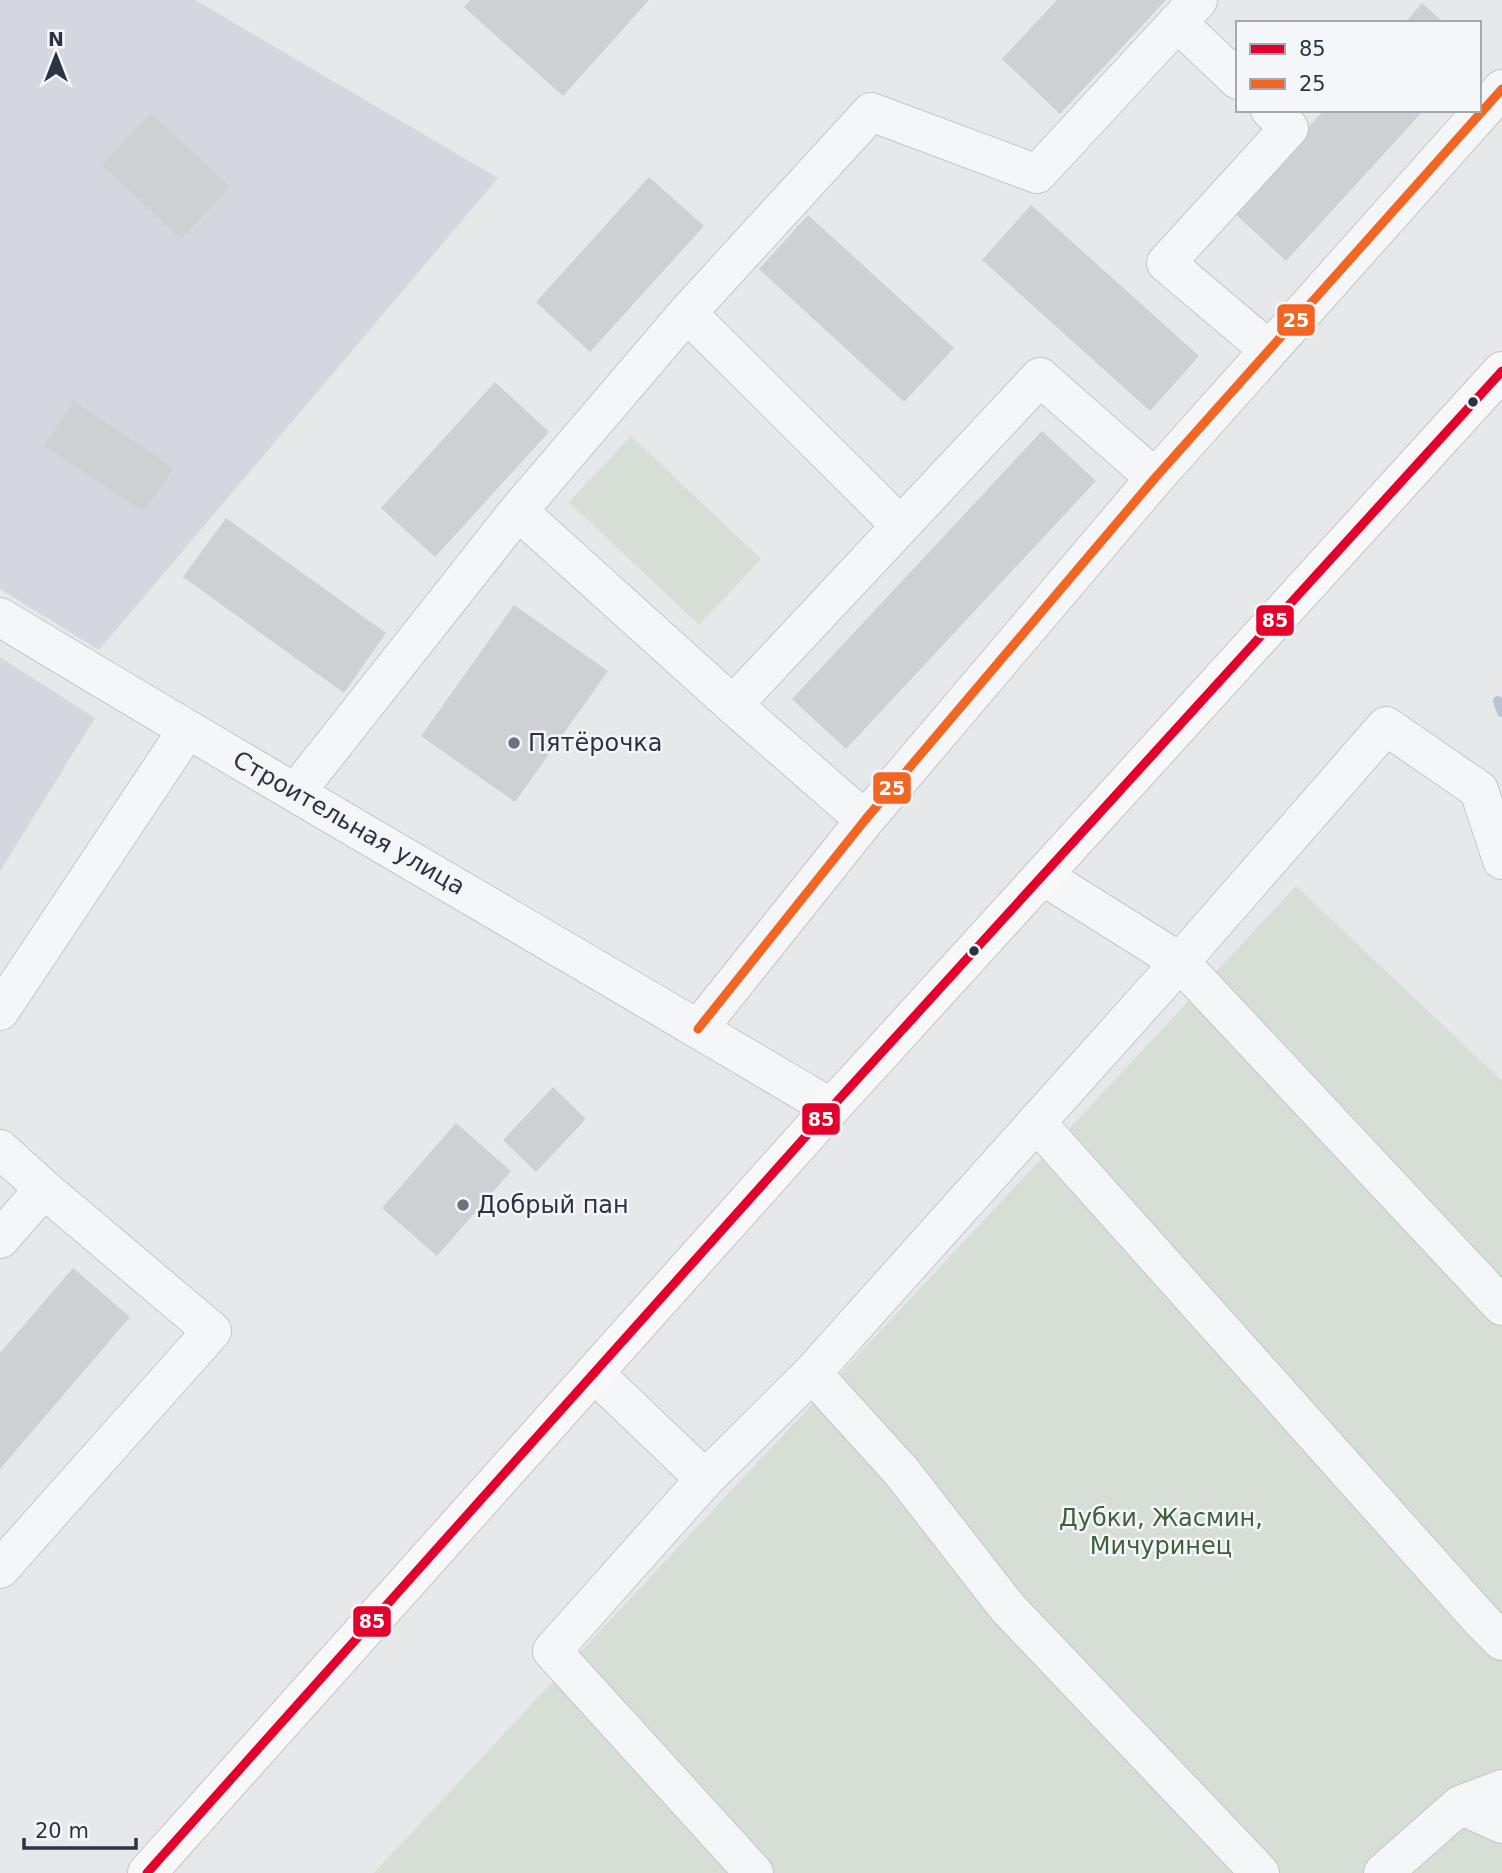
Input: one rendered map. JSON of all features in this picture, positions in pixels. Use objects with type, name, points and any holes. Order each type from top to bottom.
[{"type":"main road","points":[[147,1873],[831,1108],[1502,371]]},
{"type":"street","points":[[296,792],[518,511],[687,313],[871,112],[1037,174],[1187,11],[1236,77]]},
{"type":"street","points":[[698,1029],[865,820],[1155,478],[1502,89]]},
{"type":"street","points":[[1269,350],[1166,263],[1289,128],[1272,112]]},
{"type":"street","points":[[687,313],[900,526]]},
{"type":"street","points":[[733,705],[1040,377],[1155,478]]},
{"type":"street","points":[[518,511],[865,820]]},
{"type":"street","name":"Строительная улица","points":[[0,617],[187,730],[831,1108]]},
{"type":"street","points":[[754,1873],[552,1651],[705,1479],[812,1373],[1180,962],[1386,726],[1479,790],[1502,860]]},
{"type":"street","points":[[0,1012],[187,730]]},
{"type":"street","points":[[1043,876],[1180,962],[1502,1306]]},
{"type":"street","points":[[1036,1122],[1502,1641]]},
{"type":"street","points":[[0,1149],[212,1331],[0,1569]]},
{"type":"street","points":[[0,1239],[44,1189]]},
{"type":"street","points":[[594,1373],[705,1479]]},
{"type":"street","points":[[812,1373],[901,1471],[1007,1607],[1260,1873]]},
{"type":"street","points":[[1382,1873],[1460,1805],[1502,1789]]},
{"type":"street","points":[[1460,1805],[1502,1824]]},
{"type":"shaded area","points":[[0,0],[195,0],[498,178],[99,650],[0,589]]},
{"type":"shaded area","points":[[0,657],[95,718],[0,871]]},
{"type":"green space","points":[[631,436],[761,559],[699,625],[569,502]]},
{"type":"green space","name":"Дубки, Жасмин, Мичуринец","points":[[1296,886],[1502,1081],[1502,1873],[374,1873]]},
{"type":"building","points":[[470,0],[649,0],[563,96],[464,7]]},
{"type":"building","points":[[1057,0],[1166,0],[1060,114],[1002,59]]},
{"type":"building","points":[[1422,3],[1442,21],[1407,21]]},
{"type":"building","points":[[1322,112],[1422,112],[1286,261],[1232,211]]},
{"type":"building","points":[[151,113],[230,187],[181,239],[102,165]]},
{"type":"building","points":[[649,177],[704,226],[590,352],[536,302]]},
{"type":"building","points":[[1031,205],[1199,356],[1150,411],[982,260]]},
{"type":"building","points":[[808,215],[954,348],[904,402],[759,269]]},
{"type":"building","points":[[495,382],[549,432],[435,557],[381,508]]},
{"type":"building","points":[[74,401],[173,468],[143,512],[44,446]]},
{"type":"building","points":[[1042,431],[1096,481],[846,749],[792,699]]},
{"type":"building","points":[[226,518],[386,633],[344,693],[183,577]]},
{"type":"building","points":[[514,605],[608,671],[515,802],[421,736]]},
{"type":"building","points":[[553,1087],[586,1119],[536,1172],[503,1140]]},
{"type":"building","points":[[456,1123],[511,1171],[437,1256],[382,1208]]},
{"type":"building","points":[[73,1268],[130,1317],[0,1469],[0,1353]]},
{"type":"waterway","points":[[1498,701],[1502,712]]},
{"type":"transit line","name":"25","points":[[698,1029],[865,820],[1155,478],[1502,89]]},
{"type":"transit line","name":"85","points":[[147,1873],[831,1108],[1502,371]]},
{"type":"place","name":"Пятёрочка","points":[[514,743]]},
{"type":"place","name":"Добрый пан","points":[[463,1205]]}]
